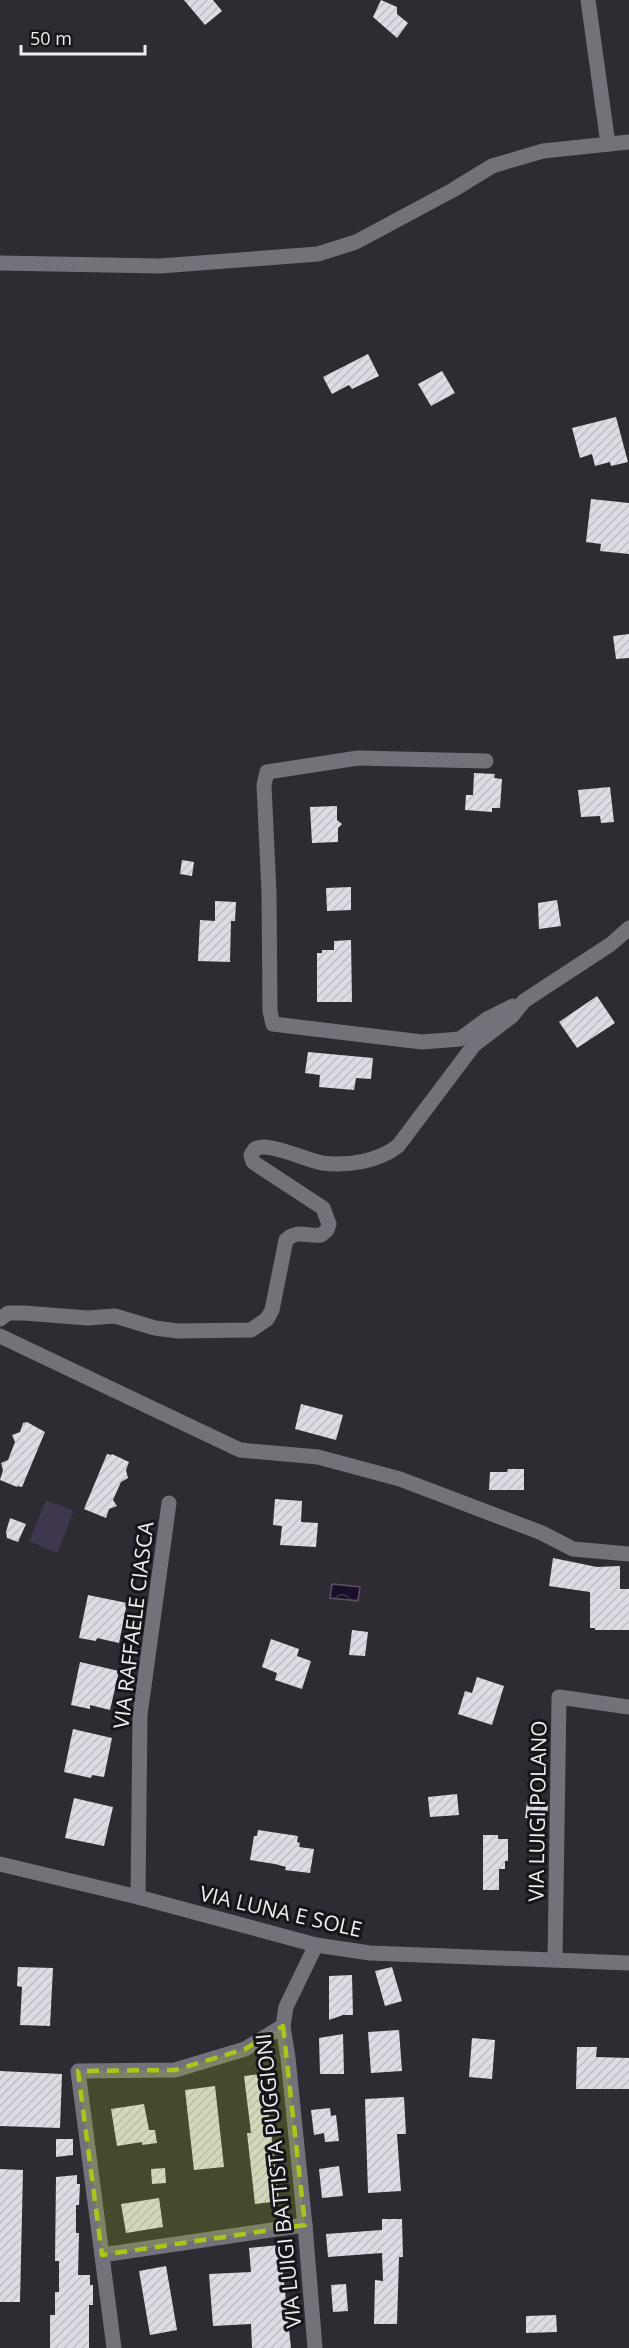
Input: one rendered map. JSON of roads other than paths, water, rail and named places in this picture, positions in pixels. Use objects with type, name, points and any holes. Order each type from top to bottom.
[{"type":"street","points":[[588,0],[609,144]]},
{"type":"street","points":[[0,263],[160,266],[318,254],[356,242],[453,190],[492,166],[543,151],[629,142]]},
{"type":"street","points":[[486,761],[358,758],[267,772],[264,785],[269,893],[270,1011],[273,1024],[422,1042],[460,1038],[487,1019],[524,1000],[611,944],[629,928]]},
{"type":"street","points":[[0,1319],[8,1313],[88,1318],[115,1316],[155,1328],[178,1331],[242,1332],[260,1325],[272,1310],[286,1240],[290,1235],[297,1233],[321,1235],[327,1230],[329,1224],[323,1208],[253,1162],[251,1155],[255,1149],[264,1146],[322,1163],[363,1162],[386,1155],[398,1146],[474,1045],[512,1016],[524,1000]]},
{"type":"street","points":[[0,1336],[240,1450],[318,1457],[400,1479],[542,1533],[573,1550],[629,1554]]},
{"type":"street","name":"VIA RAFFAELE CIASCA","points":[[138,1897],[140,1715],[169,1503]]},
{"type":"street","name":"VIA LUIGI POLANO","points":[[555,1960],[560,1697],[629,1707]]},
{"type":"street","name":"VIA LUNA E SOLE","points":[[0,1864],[138,1897],[316,1945],[370,1953],[629,1963]]},
{"type":"street","name":"VIA LUIGI BATTISTA PUGGIONI","points":[[315,2348],[305,2225],[283,2026],[286,2007],[316,1945]]},
{"type":"street","points":[[114,2348],[78,2071],[175,2070],[245,2049],[283,2026]]},
{"type":"street","points":[[102,2255],[305,2225]]},
{"type":"water","points":[[332,1584],[360,1587],[358,1601],[330,1598]]}]
